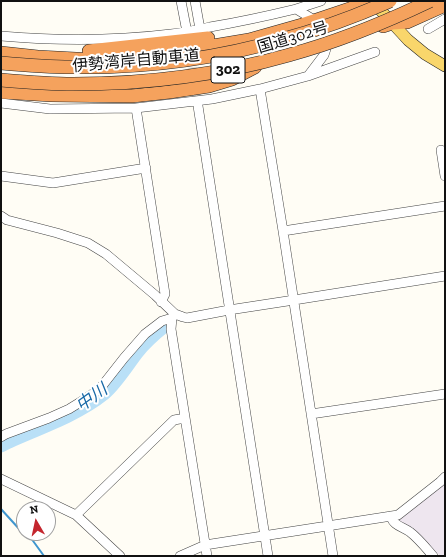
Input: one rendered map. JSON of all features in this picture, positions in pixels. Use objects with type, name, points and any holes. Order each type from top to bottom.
[{"type":"highway","name":"国道302号","points":[[1,53],[38,57],[95,60],[148,56],[249,40],[316,21],[372,1]]},
{"type":"highway","name":"伊勢湾岸自動車道","points":[[1,63],[71,67],[113,66],[199,58],[284,40],[328,26],[390,1]]},
{"type":"highway","name":"伊勢湾岸自動車道","points":[[1,81],[72,84],[115,83],[202,74],[289,56],[334,41],[430,1]]},
{"type":"highway","name":"国道302号","points":[[1,81],[70,86],[110,85],[150,82],[255,67],[327,46],[392,23],[407,22],[445,5]]},
{"type":"highway","points":[[1,46],[59,52],[95,51],[205,38],[249,40]]},
{"type":"highway","points":[[1,92],[51,96],[132,96],[209,86],[232,79],[255,67]]},
{"type":"main road","points":[[372,1],[408,40],[424,54],[445,66]]},
{"type":"street","points":[[181,1],[186,27]]},
{"type":"street","points":[[195,1],[200,29]]},
{"type":"street","points":[[1,36],[30,39],[75,40],[123,39],[173,34],[259,18],[321,1]]},
{"type":"street","points":[[296,9],[316,21]]},
{"type":"street","points":[[428,29],[445,19]]},
{"type":"street","points":[[308,76],[324,55],[327,46]]},
{"type":"street","points":[[1,103],[50,109],[136,108],[212,99],[260,89],[308,76],[375,52]]},
{"type":"street","points":[[260,89],[333,556]]},
{"type":"street","points":[[198,106],[268,556]]},
{"type":"street","points":[[136,108],[165,294],[161,302]]},
{"type":"street","points":[[441,150],[445,176]]},
{"type":"street","points":[[1,176],[53,183],[146,168]]},
{"type":"street","points":[[283,231],[445,206]]},
{"type":"street","points":[[1,216],[8,220],[58,233],[88,243],[106,254],[155,295],[174,316]]},
{"type":"street","points":[[1,437],[49,418],[82,401],[102,386],[145,334],[162,321],[174,316],[187,318],[445,276]]},
{"type":"street","points":[[174,316],[172,329],[207,556]]},
{"type":"street","points":[[311,414],[445,394]]},
{"type":"street","points":[[76,515],[174,420],[185,418]]},
{"type":"street","points":[[180,556],[205,545],[398,515],[445,477]]},
{"type":"street","points":[[1,479],[76,515],[120,556]]},
{"type":"street","points":[[391,516],[394,523],[410,532],[433,556]]},
{"type":"shaded area","points":[[445,482],[445,556],[440,556],[413,529],[400,523],[399,518]]},
{"type":"waterway","name":"中川","points":[[1,446],[71,415],[94,402],[117,380],[140,349],[165,326]]},
{"type":"waterway","points":[[1,509],[16,526]]},
{"type":"waterway","points":[[33,541],[44,556]]},
{"type":"tunnel","points":[[190,54],[198,106]]}]
